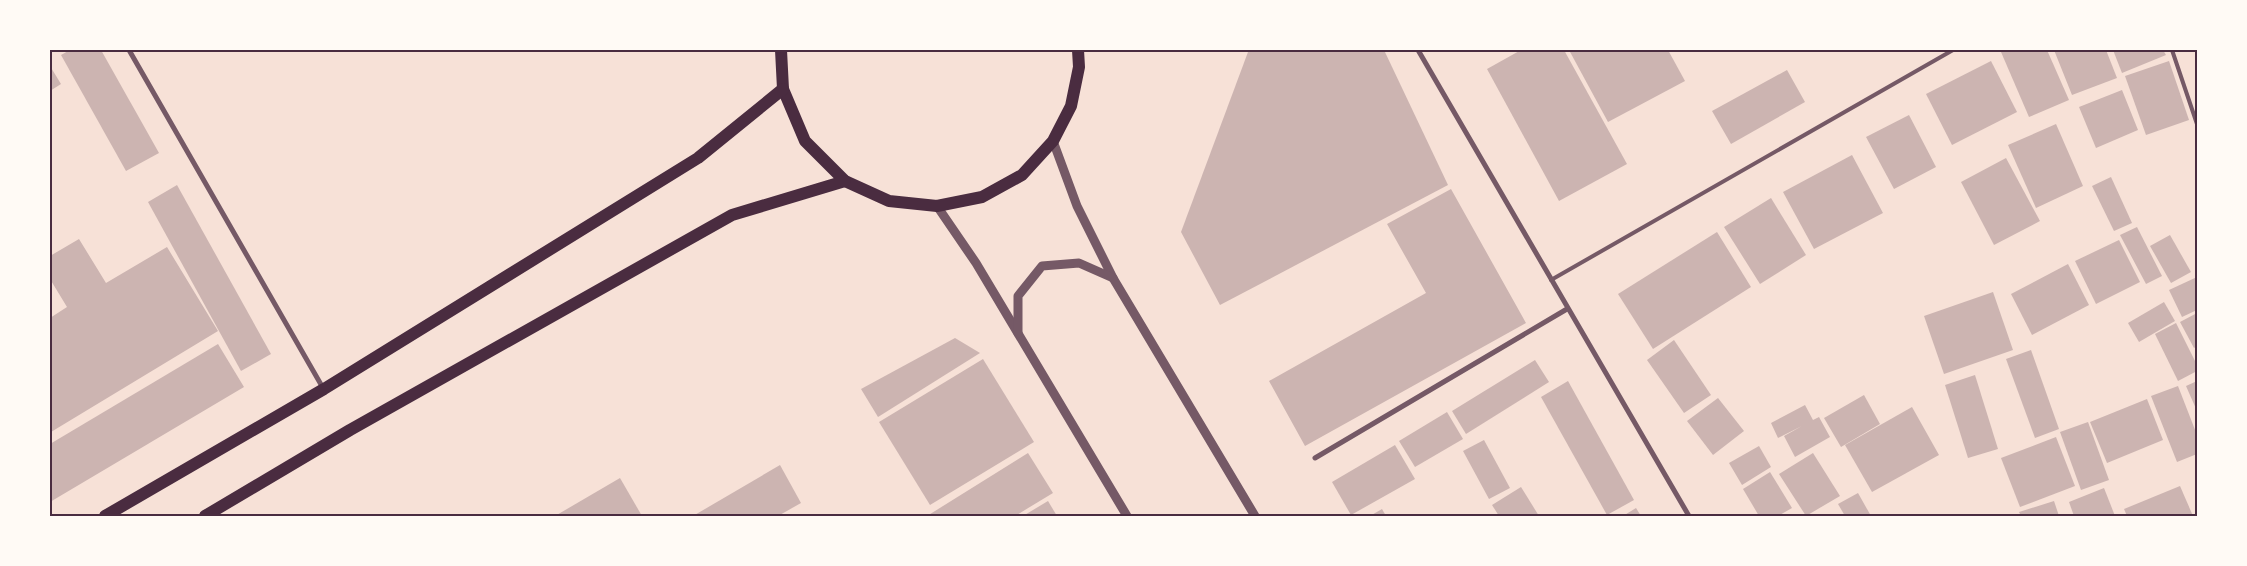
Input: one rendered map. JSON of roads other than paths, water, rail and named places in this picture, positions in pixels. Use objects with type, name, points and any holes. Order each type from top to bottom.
[{"type":"main road","points":[[781,50],[784,89],[806,141],[845,181],[889,201],[937,206],[982,197],[1022,175],[1053,141],[1071,106],[1079,67],[1078,50]]},
{"type":"main road","points":[[105,516],[324,390],[698,158],[784,89]]},
{"type":"main road","points":[[205,516],[350,430],[732,215],[845,181]]},
{"type":"street","points":[[129,50],[324,390]]},
{"type":"street","points":[[1418,50],[1689,516]]},
{"type":"street","points":[[1053,141],[1077,206],[1113,278],[1255,516]]},
{"type":"street","points":[[937,206],[976,263],[1127,516]]},
{"type":"street","points":[[1018,334],[1018,296],[1042,266],[1079,263],[1113,278]]},
{"type":"street","points":[[1314,458],[1568,309]]},
{"type":"lane","points":[[1551,280],[1953,50]]},
{"type":"lane","points":[[2172,50],[2197,124]]}]
